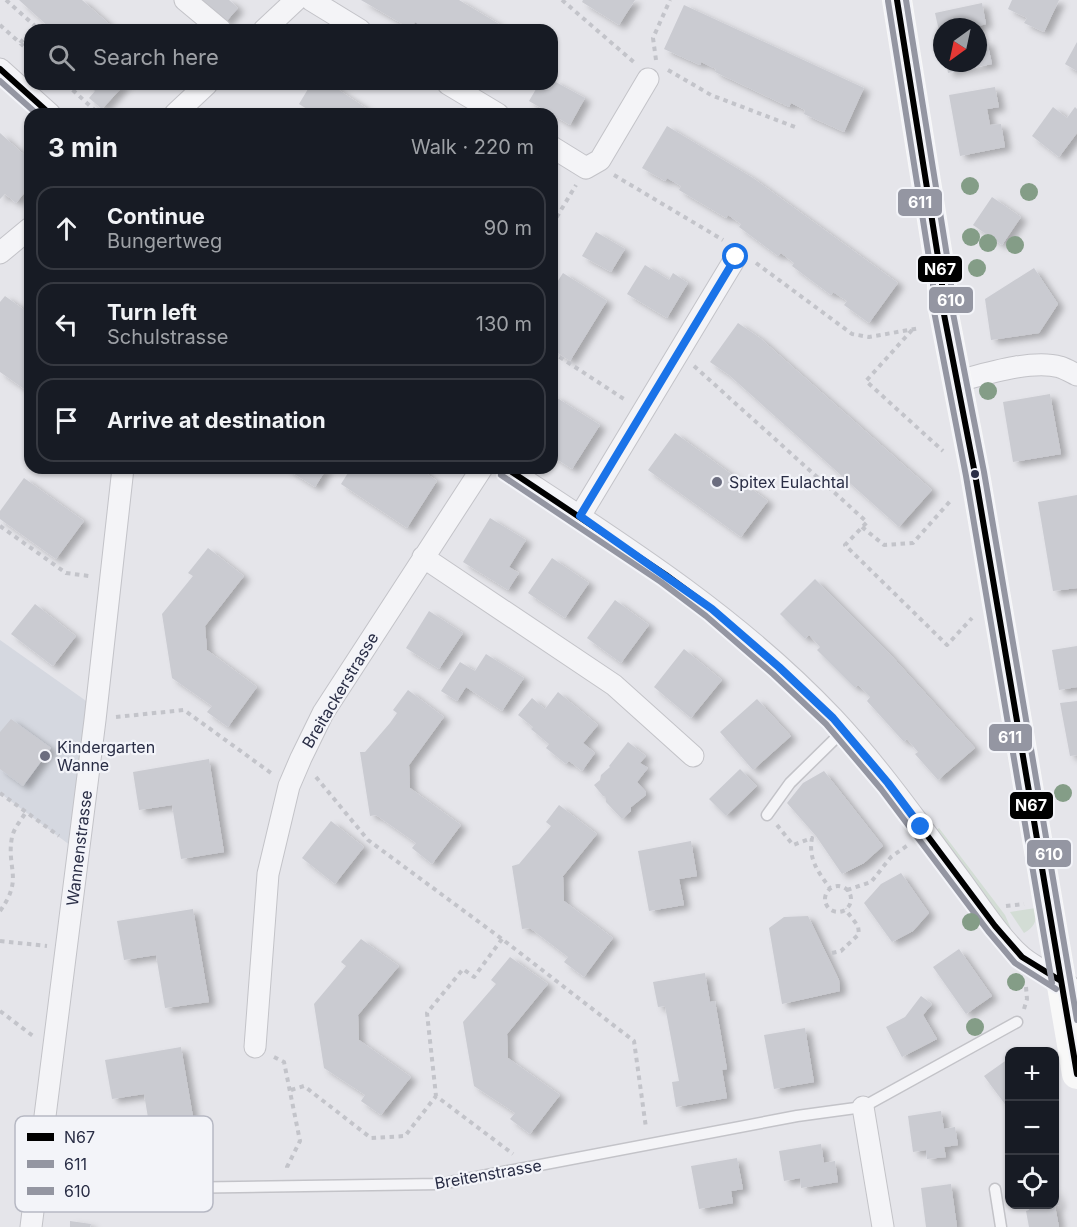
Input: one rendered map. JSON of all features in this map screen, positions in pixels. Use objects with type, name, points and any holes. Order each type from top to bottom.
[{"type":"main road","points":[[897,0],[942,282],[942,304],[1069,985],[1077,1074]]},
{"type":"street","points":[[185,0],[214,24]]},
{"type":"street","points":[[270,24],[296,0]]},
{"type":"street","points":[[311,0],[350,24]]},
{"type":"street","points":[[0,69],[43,108]]},
{"type":"street","points":[[558,149],[593,164],[657,72]]},
{"type":"street","points":[[181,108],[201,90]]},
{"type":"street","points":[[458,90],[488,108]]},
{"type":"street","points":[[0,253],[24,233]]},
{"type":"street","points":[[580,516],[737,252]]},
{"type":"street","points":[[958,381],[1017,367],[1036,365],[1058,367],[1077,375]]},
{"type":"street","name":"Wannenstrasse","points":[[45,1116],[95,720],[122,474]]},
{"type":"street","name":"Breitackerstrasse","points":[[255,1047],[268,874],[289,786],[323,713],[478,474]]},
{"type":"street","points":[[515,474],[580,516],[712,609],[779,667],[844,730],[888,783],[995,926],[1022,957],[1069,985]]},
{"type":"street","points":[[423,557],[614,685],[693,756]]},
{"type":"street","points":[[863,1107],[883,1227]]},
{"type":"street","name":"Wannenstrasse","points":[[31,1227],[33,1212]]},
{"type":"lane","points":[[767,815],[790,783],[844,730]]},
{"type":"lane","points":[[863,1107],[1017,1022]]},
{"type":"lane","name":"Breitenstrasse","points":[[213,1187],[440,1184],[797,1116],[863,1107]]},
{"type":"lane","points":[[995,1189],[1002,1227]]},
{"type":"path","points":[[6,0],[13,2],[33,24]]},
{"type":"path","points":[[562,0],[634,62],[795,127]]},
{"type":"path","points":[[657,72],[653,38],[670,0]]},
{"type":"path","points":[[0,25],[24,47]]},
{"type":"path","points":[[20,43],[24,39]]},
{"type":"path","points":[[73,90],[92,108]]},
{"type":"path","points":[[558,216],[593,164],[737,252],[852,334],[869,337],[922,328],[923,334]]},
{"type":"path","points":[[912,330],[866,381],[944,452]]},
{"type":"path","points":[[679,352],[867,522],[845,545],[947,645],[972,620],[970,609]]},
{"type":"path","points":[[558,356],[643,412]]},
{"type":"path","points":[[950,488],[954,510]]},
{"type":"path","points":[[862,527],[884,545],[913,543],[952,499]]},
{"type":"path","points":[[0,526],[66,573],[110,578]]},
{"type":"path","points":[[95,720],[184,710],[289,786]]},
{"type":"path","points":[[301,758],[368,840],[634,1041],[648,1145]]},
{"type":"path","points":[[0,793],[78,851]]},
{"type":"path","points":[[0,911],[11,896],[14,880],[12,838],[26,812]]},
{"type":"path","points":[[767,815],[793,845],[812,838],[810,849],[814,867],[830,888]]},
{"type":"path","points":[[847,890],[871,882],[891,857],[925,832]]},
{"type":"path","points":[[841,886],[850,894],[850,902],[845,909],[837,912],[828,908],[825,900],[830,888],[841,886]]},
{"type":"path","points":[[1010,914],[1005,905],[1026,904]]},
{"type":"path","points":[[832,953],[841,951],[859,934],[858,926],[845,909]]},
{"type":"path","points":[[291,1090],[303,1086],[371,1138],[405,1136],[436,1096],[427,1013],[463,969],[474,977],[502,939]]},
{"type":"path","points":[[0,941],[66,949]]},
{"type":"path","points":[[1017,1022],[1027,999],[1025,977]]},
{"type":"path","points":[[0,1011],[53,1051]]},
{"type":"path","points":[[255,1047],[284,1062],[291,1090],[300,1141],[287,1167],[288,1186]]},
{"type":"path","points":[[436,1096],[531,1167]]},
{"type":"shaded area","name":"Kindergarten Wanne","points":[[0,640],[96,708],[78,851],[0,793]]},
{"type":"shaded area","points":[[939,828],[1005,915],[1012,931],[1008,929],[936,830]]},
{"type":"shaded area","points":[[1036,908],[1034,923],[1024,933],[1010,912]]},
{"type":"building","points":[[19,0],[82,0],[109,24],[46,24]]},
{"type":"building","points":[[198,0],[229,0],[238,8],[225,23]]},
{"type":"building","points":[[361,0],[459,0],[499,24],[418,24],[415,22],[402,24]]},
{"type":"building","points":[[583,0],[635,0],[619,25],[582,2]]},
{"type":"building","points":[[1012,0],[1059,0],[1044,32],[1024,23],[1027,18],[1008,9]]},
{"type":"building","points":[[982,3],[985,18],[936,18],[935,13]]},
{"type":"building","points":[[684,5],[864,88],[844,132],[804,114],[805,110],[791,103],[789,107],[715,72],[716,69],[701,62],[700,65],[664,49]]},
{"type":"building","points":[[987,41],[992,64],[987,65]]},
{"type":"building","points":[[1077,42],[1077,71],[1065,64]]},
{"type":"building","points":[[558,83],[585,98],[570,125],[558,118],[558,108],[541,108],[529,101],[535,90],[558,90]]},
{"type":"building","points":[[995,87],[999,107],[987,109],[990,125],[1001,124],[1005,147],[960,156],[949,95]]},
{"type":"building","points":[[119,90],[103,108],[89,98],[95,91]]},
{"type":"building","points":[[307,90],[339,90],[366,108],[305,108],[299,104]]},
{"type":"building","points":[[1053,107],[1067,118],[1075,107],[1077,109],[1077,133],[1059,157],[1032,136]]},
{"type":"building","points":[[667,126],[753,178],[898,283],[869,323],[844,305],[847,301],[833,292],[831,295],[792,266],[794,263],[781,253],[778,256],[739,227],[741,224],[728,215],[726,218],[679,190],[681,186],[667,178],[665,181],[642,168]]},
{"type":"building","points":[[0,133],[24,155],[24,193],[16,203],[5,194],[0,199]]},
{"type":"building","points":[[992,197],[1021,217],[1002,245],[973,225]]},
{"type":"building","points":[[596,232],[625,249],[611,272],[582,256]]},
{"type":"building","points":[[645,265],[669,280],[673,273],[688,283],[667,318],[627,294]]},
{"type":"building","points":[[1034,268],[1058,304],[1039,333],[991,340],[985,299]]},
{"type":"building","points":[[563,273],[607,301],[570,361],[558,353],[558,281]]},
{"type":"building","points":[[5,296],[24,310],[24,389],[0,372],[0,302]]},
{"type":"building","points":[[738,323],[760,338],[932,490],[899,527],[729,375],[710,362]]},
{"type":"building","points":[[1050,394],[1061,454],[1013,462],[1003,402]]},
{"type":"building","points":[[558,399],[600,425],[572,469],[558,460]]},
{"type":"building","points":[[675,433],[768,501],[741,537],[648,470]]},
{"type":"building","points":[[294,474],[323,474],[315,487]]},
{"type":"building","points":[[347,474],[427,474],[437,481],[407,528],[341,484]]},
{"type":"building","points":[[24,478],[84,521],[56,559],[0,519],[0,511]]},
{"type":"building","points":[[1077,495],[1077,588],[1053,591],[1038,502]]},
{"type":"building","points":[[490,518],[526,540],[509,567],[519,573],[508,590],[463,562]]},
{"type":"building","points":[[208,548],[244,576],[205,626],[207,650],[257,687],[228,727],[207,712],[212,706],[172,678],[162,614],[193,576],[188,573]]},
{"type":"building","points":[[552,558],[589,583],[565,618],[528,593]]},
{"type":"building","points":[[815,579],[888,652],[975,748],[938,780],[915,754],[918,752],[907,739],[904,742],[867,701],[870,697],[858,685],[855,688],[817,650],[820,647],[809,635],[805,639],[780,614]]},
{"type":"building","points":[[615,600],[649,625],[621,663],[587,638]]},
{"type":"building","points":[[35,604],[76,636],[53,666],[11,634]]},
{"type":"building","points":[[429,611],[463,633],[439,669],[406,648]]},
{"type":"building","points":[[1077,646],[1077,687],[1059,690],[1052,650]]},
{"type":"building","points":[[684,649],[722,680],[691,718],[654,687]]},
{"type":"building","points":[[486,654],[524,678],[502,711],[466,687],[457,701],[441,691],[460,662],[475,671]]},
{"type":"building","points":[[408,690],[444,717],[409,765],[410,788],[461,825],[432,864],[412,848],[416,843],[376,815],[370,816],[360,752],[365,752],[390,723],[397,713],[393,710]]},
{"type":"building","points":[[558,692],[598,725],[583,743],[595,753],[582,771],[569,761],[566,764],[546,748],[549,744],[518,715],[532,698],[545,709]]},
{"type":"building","points":[[757,699],[791,736],[753,770],[720,732]]},
{"type":"building","points":[[1077,701],[1077,755],[1070,756],[1060,703]]},
{"type":"building","points":[[11,719],[51,748],[23,786],[0,769],[0,732]]},
{"type":"building","points":[[628,742],[646,756],[640,763],[648,768],[637,782],[646,795],[631,807],[631,811],[622,819],[594,785]]},
{"type":"building","points":[[209,759],[224,852],[181,859],[172,805],[139,810],[133,772]]},
{"type":"building","points":[[740,769],[757,786],[726,816],[709,799]]},
{"type":"building","points":[[824,771],[883,846],[864,863],[842,874],[816,836],[787,803],[803,783]]},
{"type":"building","points":[[559,805],[597,834],[563,876],[564,901],[613,938],[584,977],[564,962],[568,957],[530,928],[522,929],[512,866],[519,864],[551,826],[546,822]]},
{"type":"building","points":[[331,821],[364,847],[335,884],[302,858]]},
{"type":"building","points":[[691,841],[697,876],[679,879],[684,905],[649,911],[638,851]]},
{"type":"building","points":[[901,873],[929,913],[913,931],[892,942],[864,903],[881,884]]},
{"type":"building","points":[[193,909],[209,1002],[165,1008],[156,955],[124,960],[117,921]]},
{"type":"building","points":[[808,916],[839,980],[840,991],[782,1004],[769,928],[784,917]]},
{"type":"building","points":[[361,939],[399,966],[358,1015],[359,1040],[411,1077],[381,1115],[361,1101],[365,1095],[324,1068],[314,1004],[346,966],[341,962]]},
{"type":"building","points":[[959,949],[992,996],[966,1014],[933,967]]},
{"type":"building","points":[[510,957],[548,984],[507,1034],[508,1058],[560,1095],[530,1134],[510,1119],[515,1113],[474,1086],[463,1022],[496,984],[491,980]]},
{"type":"building","points":[[705,973],[710,1002],[715,1001],[727,1069],[722,1070],[727,1098],[676,1107],[672,1082],[679,1081],[665,1006],[658,1007],[653,982]]},
{"type":"building","points":[[921,996],[932,1004],[923,1015],[937,1039],[902,1057],[886,1027],[905,1017]]},
{"type":"building","points":[[805,1028],[814,1082],[774,1089],[764,1035]]},
{"type":"building","points":[[181,1047],[193,1116],[148,1116],[144,1094],[112,1099],[105,1060]]},
{"type":"building","points":[[1005,1061],[1005,1104],[984,1076]]},
{"type":"building","points":[[941,1111],[944,1129],[955,1127],[958,1145],[944,1147],[946,1157],[927,1159],[926,1150],[913,1152],[908,1116]]},
{"type":"building","points":[[821,1144],[824,1163],[835,1161],[838,1182],[801,1188],[800,1178],[784,1181],[779,1151]]},
{"type":"building","points":[[737,1158],[743,1189],[731,1191],[733,1203],[699,1209],[691,1166]]},
{"type":"building","points":[[951,1184],[957,1227],[926,1227],[921,1188]]},
{"type":"building","points":[[1056,1209],[1059,1227],[1029,1227],[1026,1211]]},
{"type":"building","points":[[70,1221],[91,1224],[90,1227],[70,1227]]},
{"type":"transit line","name":"N67","points":[[897,0],[942,282],[942,304],[975,474],[1077,1074]]},
{"type":"transit line","name":"610","points":[[906,0],[951,281],[951,303],[984,472],[1077,1020]]},
{"type":"transit line","name":"611","points":[[888,1],[933,283],[933,306],[966,476],[1052,983]]},
{"type":"transit line","name":"N67","points":[[0,69],[43,108]]},
{"type":"transit line","name":"611","points":[[0,81],[30,108]]},
{"type":"transit line","name":"N67","points":[[515,474],[666,575],[712,609],[779,667],[833,718],[888,783],[995,926],[1022,957],[1061,981]]},
{"type":"transit line","name":"611","points":[[501,475],[661,582],[706,616],[773,674],[826,724],[881,789],[988,931],[1015,963],[1056,989]]},
{"type":"place","name":"Spitex Eulachtal","points":[[717,482]]},
{"type":"place","name":"Kindergarten Wanne","points":[[45,756]]},
{"type":"route","points":[[736,257],[580,516],[712,609],[779,667],[833,718],[888,783],[921,827]]}]
